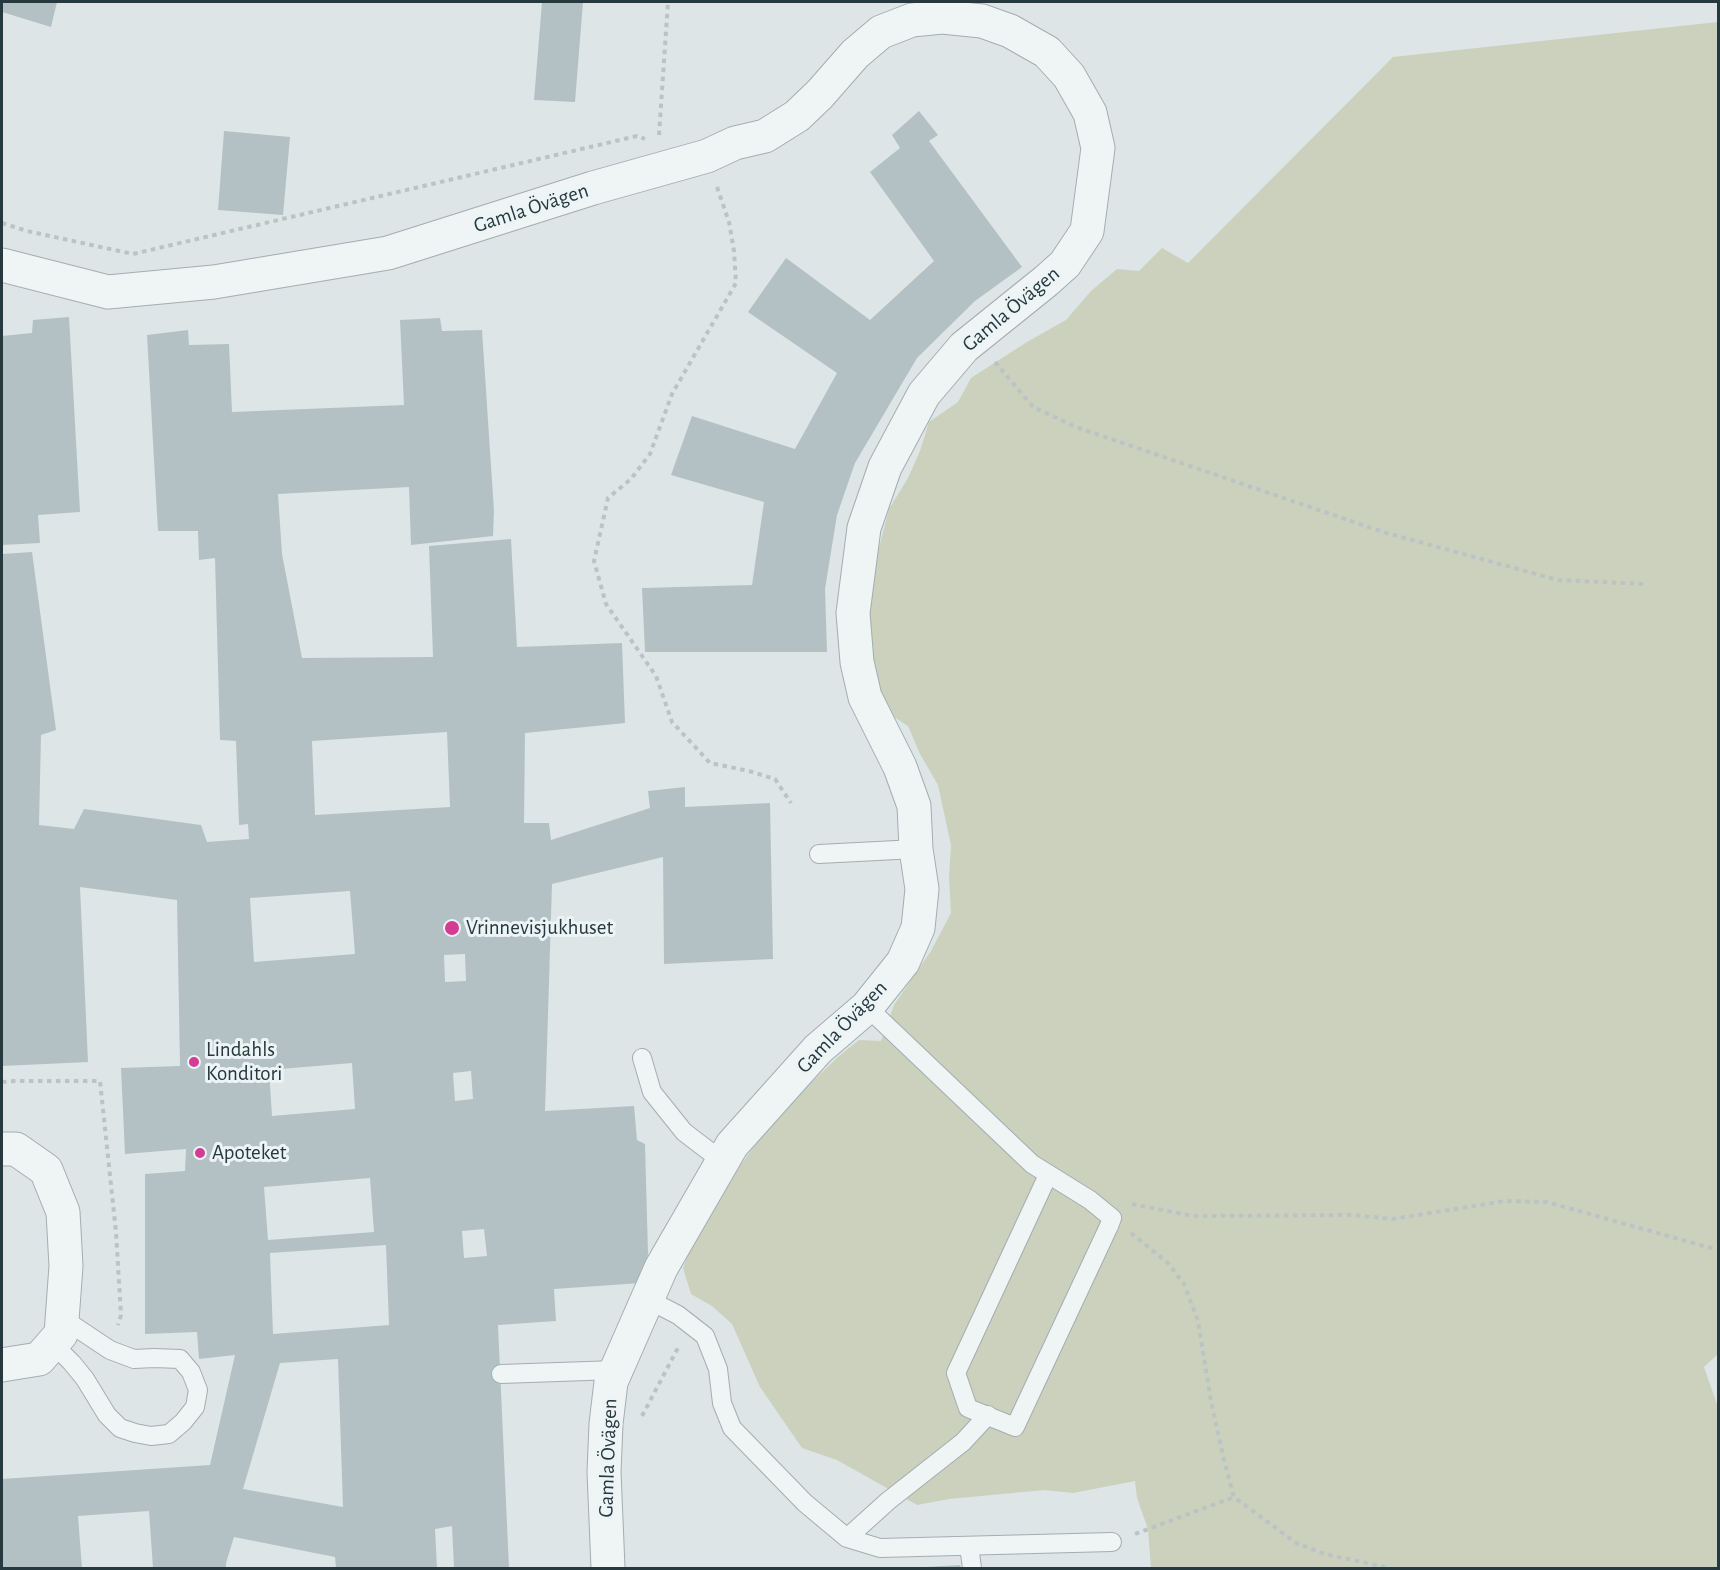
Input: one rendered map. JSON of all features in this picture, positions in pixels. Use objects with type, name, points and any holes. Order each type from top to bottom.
[{"type":"street","name":"Gamla Övägen","points":[[2,265],[108,292],[214,282],[388,253],[593,188],[707,156],[735,143],[765,136],[796,116],[820,94],[855,54],[881,33],[912,20],[942,17],[982,21],[1010,31],[1047,52],[1069,76],[1090,113],[1098,148],[1087,231],[1065,264],[1047,281],[963,347],[924,394],[885,467],[864,528],[853,613],[857,662],[865,697],[900,767],[914,806],[916,849],[922,890],[918,928],[903,962],[867,1007],[818,1049],[732,1145],[671,1250],[647,1299],[611,1382],[604,1472],[608,1569]]},
{"type":"street","points":[[2,1149],[16,1149],[46,1170],[63,1212],[66,1266],[57,1330],[39,1359],[2,1365]]},
{"type":"lane","points":[[819,854],[916,849]]},
{"type":"lane","points":[[867,1007],[1024,1157],[1048,1175],[1090,1200],[1112,1218],[1015,1427],[969,1408],[956,1373],[1048,1175]]},
{"type":"lane","points":[[642,1058],[652,1092],[684,1132],[722,1161]]},
{"type":"lane","points":[[647,1299],[678,1315],[705,1336],[718,1369],[722,1403],[732,1428],[805,1503],[847,1538],[880,1548],[1112,1542]]},
{"type":"lane","points":[[57,1330],[134,1359],[180,1359],[191,1372],[198,1390],[195,1407],[169,1434],[151,1436],[135,1434],[120,1428],[107,1415],[85,1379],[72,1363],[57,1330]]},
{"type":"lane","points":[[501,1374],[616,1370]]},
{"type":"lane","points":[[847,1538],[888,1501],[963,1442],[988,1415]]},
{"type":"lane","points":[[969,1546],[972,1569]]},
{"type":"path","points":[[658,170],[668,2]]},
{"type":"path","points":[[2,223],[27,231],[133,254],[596,146]]},
{"type":"path","points":[[707,156],[729,222],[736,283],[672,394],[650,454],[631,479],[608,498],[594,561],[606,604],[656,676],[672,722],[710,763],[775,779],[791,803]]},
{"type":"path","points":[[975,338],[1033,407],[1076,427],[1383,532],[1558,580],[1645,584]]},
{"type":"path","points":[[2,1082],[100,1081]]},
{"type":"path","points":[[1090,1200],[1102,1198],[1193,1216],[1353,1215],[1393,1219],[1506,1201],[1547,1202],[1719,1249]]},
{"type":"path","points":[[1112,1218],[1168,1263],[1185,1284],[1198,1321],[1211,1401],[1234,1497],[1296,1543],[1325,1554],[1389,1569]]},
{"type":"path","points":[[642,1416],[690,1324]]},
{"type":"path","points":[[1112,1542],[1234,1497]]},
{"type":"green space","points":[[1718,22],[1718,1354],[1704,1367],[1718,1407],[1718,1568],[1151,1568],[1148,1529],[1137,1498],[1135,1481],[1073,1493],[1044,1490],[949,1499],[917,1505],[837,1460],[802,1448],[760,1387],[732,1324],[712,1306],[691,1294],[683,1268],[692,1244],[714,1202],[763,1134],[790,1103],[859,1040],[881,1041],[894,1005],[931,951],[951,913],[949,878],[951,845],[938,785],[920,754],[908,726],[891,715],[876,680],[865,644],[874,567],[889,509],[908,478],[929,422],[958,402],[971,378],[1066,320],[1091,291],[1117,269],[1139,271],[1162,248],[1188,263],[1393,57]]},
{"type":"building","points":[[2,2],[57,2],[51,27],[2,12]]},
{"type":"building","points":[[542,2],[583,2],[575,102],[534,100]]},
{"type":"building","points":[[919,111],[938,135],[929,141],[1022,267],[975,301],[917,358],[855,463],[837,515],[825,589],[827,652],[645,652],[642,588],[752,585],[764,502],[671,475],[692,416],[795,449],[837,373],[748,312],[786,258],[870,320],[934,261],[870,172],[900,148],[892,135]]},
{"type":"building","points":[[224,131],[290,137],[283,215],[218,210]]},
{"type":"building","points":[[69,317],[80,512],[38,515],[40,543],[2,545],[2,336],[32,333],[33,320]]},
{"type":"building","name":"Vrinnevisjukhuset","points":[[440,318],[442,331],[482,330],[494,511],[493,536],[411,545],[409,487],[278,494],[282,554],[302,658],[433,657],[429,546],[511,539],[517,647],[622,643],[625,723],[525,733],[524,823],[549,823],[551,840],[650,808],[648,791],[685,787],[685,807],[770,803],[773,959],[664,964],[663,857],[552,884],[545,1111],[634,1106],[637,1140],[645,1144],[648,1254],[641,1283],[554,1289],[556,1321],[498,1325],[509,1568],[454,1568],[452,1526],[435,1529],[437,1568],[336,1568],[335,1557],[234,1537],[226,1568],[153,1568],[149,1511],[78,1516],[82,1568],[2,1568],[2,1479],[210,1465],[235,1355],[199,1359],[197,1332],[145,1334],[145,1174],[185,1171],[186,1149],[125,1154],[121,1068],[180,1066],[177,900],[80,887],[88,1062],[2,1066],[2,554],[32,552],[56,730],[41,735],[39,825],[74,829],[84,809],[201,825],[207,842],[249,839],[248,824],[239,825],[236,741],[220,740],[215,558],[199,560],[198,531],[158,531],[147,335],[188,330],[189,345],[229,344],[232,412],[404,405],[400,320]],"holes":[[[447,732],[450,807],[315,815],[312,741]],[[350,891],[355,954],[254,962],[250,898]],[[465,954],[466,981],[445,982],[444,955]],[[352,1063],[355,1109],[272,1116],[269,1070]],[[471,1071],[473,1099],[455,1101],[453,1073]],[[370,1178],[374,1232],[268,1240],[264,1187]],[[484,1229],[487,1256],[464,1258],[462,1231]],[[386,1245],[389,1325],[273,1334],[270,1253]],[[338,1359],[343,1507],[243,1489],[280,1363]]]},
{"type":"building","points":[[960,1565],[961,1568],[925,1568],[925,1567]]},
{"type":"place","name":"Vrinnevisjukhuset","points":[[452,928]]},
{"type":"place","name":"Lindahls Konditori","points":[[194,1062]]},
{"type":"place","name":"Apoteket","points":[[200,1153]]}]
